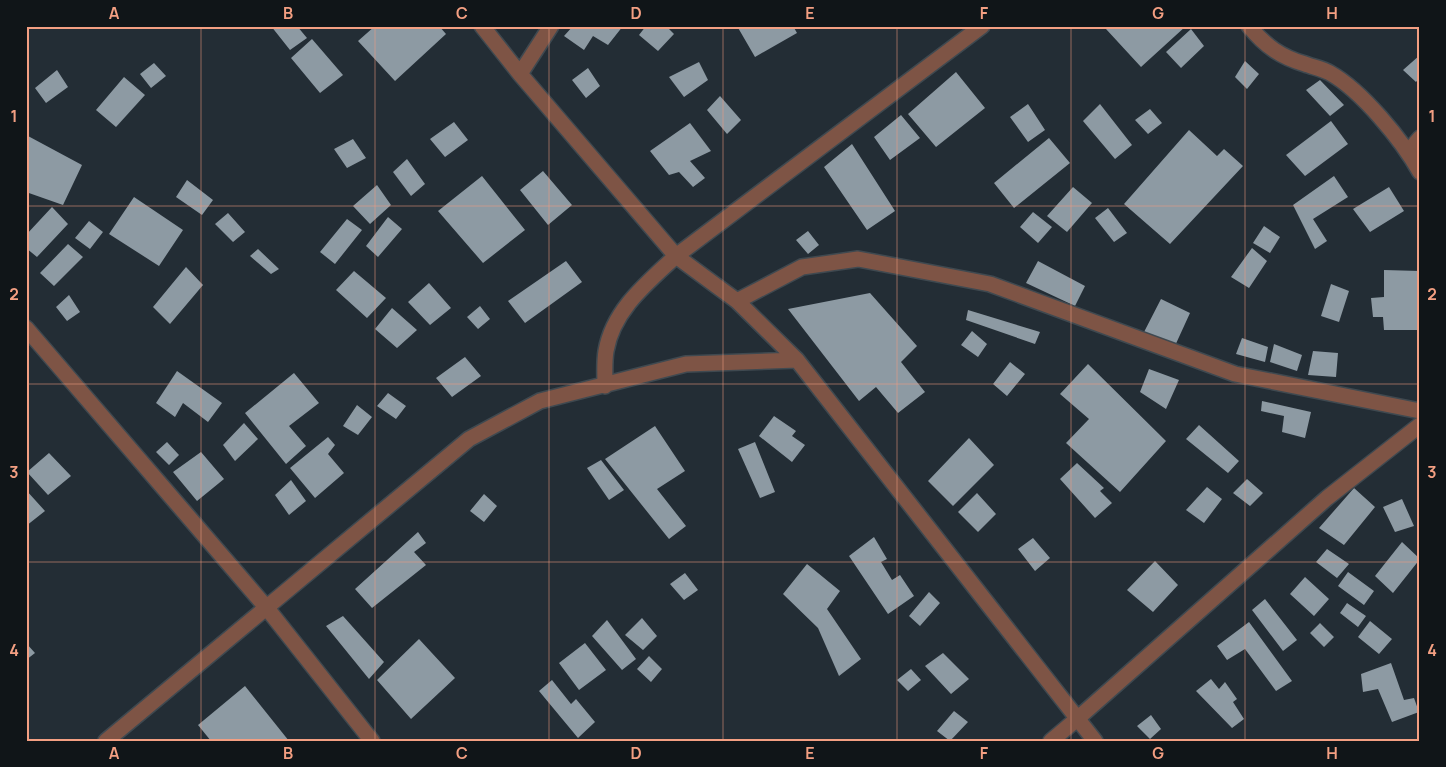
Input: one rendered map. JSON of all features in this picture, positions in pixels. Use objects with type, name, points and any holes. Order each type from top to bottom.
[{"type":"street","points":[[482,26],[520,74],[676,256],[737,301],[797,360],[1095,741]]},
{"type":"street","points":[[520,74],[551,26]]},
{"type":"street","points":[[605,386],[606,352],[610,336],[622,312],[640,290],[676,256],[982,26]]},
{"type":"street","points":[[1249,26],[1259,39],[1273,51],[1329,72],[1351,87],[1408,152],[1420,172]]},
{"type":"street","points":[[1408,152],[1420,138]]},
{"type":"street","points":[[737,301],[802,267],[858,259],[990,284],[1235,374],[1420,411]]},
{"type":"street","points":[[26,328],[266,607],[372,741]]},
{"type":"street","points":[[106,741],[469,439],[540,401],[686,364],[797,360]]},
{"type":"street","points":[[1051,741],[1327,498],[1420,425]]},
{"type":"building","points":[[271,26],[297,26],[307,38],[290,50]]},
{"type":"building","points":[[375,26],[439,26],[446,34],[395,81],[358,41]]},
{"type":"building","points":[[573,26],[623,26],[608,45],[593,36],[584,50],[564,36]]},
{"type":"building","points":[[646,26],[666,26],[674,34],[658,51],[639,35]]},
{"type":"building","points":[[737,26],[793,26],[797,33],[755,57]]},
{"type":"building","points":[[1108,26],[1186,26],[1141,67],[1106,29]]},
{"type":"building","points":[[1191,29],[1204,46],[1181,68],[1166,52]]},
{"type":"building","points":[[312,39],[343,75],[320,93],[291,58]]},
{"type":"building","points":[[1420,55],[1420,77],[1416,82],[1403,70]]},
{"type":"building","points":[[1245,61],[1259,74],[1247,89],[1235,77]]},
{"type":"building","points":[[699,62],[708,80],[684,97],[669,77]]},
{"type":"building","points":[[154,63],[166,76],[151,88],[140,74]]},
{"type":"building","points":[[588,68],[600,86],[586,98],[572,80]]},
{"type":"building","points":[[57,70],[68,87],[46,103],[35,88]]},
{"type":"building","points":[[956,72],[985,108],[936,147],[908,114]]},
{"type":"building","points":[[124,77],[145,95],[116,127],[96,110]]},
{"type":"building","points":[[1320,80],[1344,105],[1330,116],[1306,90]]},
{"type":"building","points":[[720,96],[741,120],[727,134],[707,110]]},
{"type":"building","points":[[1028,104],[1045,130],[1028,142],[1010,117]]},
{"type":"building","points":[[1100,104],[1132,145],[1115,159],[1083,121]]},
{"type":"building","points":[[1150,109],[1162,123],[1148,134],[1135,120]]},
{"type":"building","points":[[901,115],[920,138],[890,160],[874,137]]},
{"type":"building","points":[[1331,121],[1348,144],[1305,176],[1286,155]]},
{"type":"building","points":[[454,122],[468,140],[445,157],[430,139]]},
{"type":"building","points":[[690,123],[711,151],[690,161],[705,178],[693,187],[679,172],[669,175],[650,151]]},
{"type":"building","points":[[1189,130],[1217,156],[1224,149],[1243,166],[1170,244],[1124,204]]},
{"type":"building","points":[[28,136],[82,165],[63,205],[26,192]]},
{"type":"building","points":[[1049,138],[1070,163],[1014,208],[994,183]]},
{"type":"building","points":[[353,139],[366,158],[347,168],[334,149]]},
{"type":"building","points":[[852,144],[895,211],[867,230],[824,167]]},
{"type":"building","points":[[407,159],[425,184],[411,196],[393,172]]},
{"type":"building","points":[[543,171],[572,205],[548,225],[520,190]]},
{"type":"building","points":[[482,176],[525,230],[483,263],[438,211]]},
{"type":"building","points":[[1334,176],[1348,197],[1313,219],[1327,241],[1315,249],[1293,205]]},
{"type":"building","points":[[187,180],[213,200],[202,215],[176,197]]},
{"type":"building","points":[[377,185],[391,205],[370,224],[353,206]]},
{"type":"building","points":[[1073,187],[1092,203],[1067,232],[1047,216]]},
{"type":"building","points":[[1389,187],[1404,211],[1370,232],[1353,209]]},
{"type":"building","points":[[134,197],[183,230],[159,266],[109,234]]},
{"type":"building","points":[[52,207],[68,224],[37,257],[26,248],[26,235]]},
{"type":"building","points":[[1108,208],[1127,233],[1114,242],[1095,218]]},
{"type":"building","points":[[1033,212],[1052,227],[1038,243],[1020,227]]},
{"type":"building","points":[[228,213],[245,232],[233,242],[215,224]]},
{"type":"building","points":[[388,217],[402,229],[378,257],[366,246]]},
{"type":"building","points":[[347,219],[362,230],[335,264],[320,252]]},
{"type":"building","points":[[89,221],[103,232],[90,249],[75,238]]},
{"type":"building","points":[[1264,226],[1280,237],[1270,253],[1253,243]]},
{"type":"building","points":[[808,231],[819,245],[808,254],[796,240]]},
{"type":"building","points":[[68,244],[83,257],[54,286],[40,273]]},
{"type":"building","points":[[1252,248],[1267,261],[1249,288],[1231,277]]},
{"type":"building","points":[[258,249],[279,269],[271,274],[250,256]]},
{"type":"building","points":[[566,261],[582,282],[525,323],[508,301]]},
{"type":"building","points":[[1038,261],[1085,286],[1075,306],[1026,283]]},
{"type":"building","points":[[186,267],[203,285],[170,324],[153,307]]},
{"type":"building","points":[[1384,270],[1420,271],[1420,330],[1384,330],[1383,317],[1373,317],[1371,298],[1384,297]]},
{"type":"building","points":[[354,271],[386,298],[367,318],[336,290]]},
{"type":"building","points":[[429,283],[451,308],[430,325],[408,302]]},
{"type":"building","points":[[1331,284],[1349,291],[1339,322],[1321,316]]},
{"type":"building","points":[[870,293],[917,346],[901,362],[925,392],[898,413],[876,387],[859,401],[788,309]]},
{"type":"building","points":[[69,295],[80,312],[67,321],[56,307]]},
{"type":"building","points":[[1161,299],[1190,313],[1174,348],[1143,334]]},
{"type":"building","points":[[480,306],[490,319],[478,329],[467,317]]},
{"type":"building","points":[[392,308],[417,330],[397,348],[375,329]]},
{"type":"building","points":[[968,310],[1040,332],[1035,344],[966,320]]},
{"type":"building","points":[[972,331],[987,344],[978,357],[961,345]]},
{"type":"building","points":[[1242,338],[1268,347],[1265,362],[1236,354]]},
{"type":"building","points":[[1274,344],[1302,355],[1297,371],[1270,362]]},
{"type":"building","points":[[1313,351],[1338,353],[1336,377],[1308,375]]},
{"type":"building","points":[[465,357],[481,376],[452,397],[436,378]]},
{"type":"building","points":[[1010,362],[1025,374],[1007,396],[993,384]]},
{"type":"building","points":[[1088,364],[1166,441],[1120,492],[1066,443],[1089,419],[1060,394]]},
{"type":"building","points":[[1149,369],[1179,380],[1166,409],[1140,392]]},
{"type":"building","points":[[177,371],[222,403],[208,422],[183,403],[175,417],[156,403]]},
{"type":"building","points":[[294,373],[319,403],[289,426],[306,446],[286,464],[245,413]]},
{"type":"building","points":[[388,393],[406,406],[396,419],[377,406]]},
{"type":"building","points":[[1262,401],[1311,412],[1305,438],[1282,432],[1284,416],[1261,411]]},
{"type":"building","points":[[357,405],[372,417],[358,435],[343,426]]},
{"type":"building","points":[[774,416],[796,431],[792,436],[805,445],[792,462],[759,436]]},
{"type":"building","points":[[244,423],[258,439],[235,461],[223,445]]},
{"type":"building","points":[[1199,425],[1239,461],[1228,473],[1186,439]]},
{"type":"building","points":[[655,426],[685,471],[657,489],[686,526],[669,539],[605,459]]},
{"type":"building","points":[[328,437],[335,445],[328,454],[344,473],[315,498],[290,468]]},
{"type":"building","points":[[969,438],[994,465],[953,506],[928,481]]},
{"type":"building","points":[[167,442],[179,455],[169,465],[156,452]]},
{"type":"building","points":[[755,442],[775,492],[760,498],[738,449]]},
{"type":"building","points":[[201,452],[224,479],[197,501],[173,472]]},
{"type":"building","points":[[49,453],[71,476],[48,495],[27,472]]},
{"type":"building","points":[[601,460],[624,490],[609,500],[587,468]]},
{"type":"building","points":[[1077,463],[1104,488],[1100,491],[1112,503],[1095,518],[1060,479]]},
{"type":"building","points":[[1247,479],[1263,493],[1250,506],[1233,493]]},
{"type":"building","points":[[291,480],[306,501],[289,515],[275,495]]},
{"type":"building","points":[[1207,487],[1222,499],[1204,523],[1186,510]]},
{"type":"building","points":[[1354,488],[1375,507],[1344,545],[1319,528]]},
{"type":"building","points":[[26,490],[45,511],[26,526]]},
{"type":"building","points":[[977,493],[996,514],[978,532],[958,512]]},
{"type":"building","points":[[484,494],[497,506],[484,522],[470,511]]},
{"type":"building","points":[[1402,499],[1414,526],[1395,532],[1383,507]]},
{"type":"building","points":[[418,532],[426,543],[414,552],[426,565],[372,608],[355,589]]},
{"type":"building","points":[[874,537],[887,559],[881,562],[892,580],[900,575],[914,596],[888,614],[849,556]]},
{"type":"building","points":[[1033,538],[1050,558],[1035,571],[1018,549]]},
{"type":"building","points":[[1402,542],[1420,559],[1393,593],[1375,576]]},
{"type":"building","points":[[1327,549],[1349,564],[1337,578],[1316,562]]},
{"type":"building","points":[[1155,561],[1178,585],[1153,612],[1127,590]]},
{"type":"building","points":[[807,564],[840,591],[827,609],[861,659],[839,676],[818,628],[783,594]]},
{"type":"building","points":[[1348,572],[1374,591],[1364,605],[1338,586]]},
{"type":"building","points":[[685,573],[698,590],[684,600],[670,584]]},
{"type":"building","points":[[1305,577],[1329,599],[1314,616],[1290,594]]},
{"type":"building","points":[[929,592],[940,603],[920,626],[909,616]]},
{"type":"building","points":[[1265,599],[1297,640],[1283,651],[1252,610]]},
{"type":"building","points":[[1347,603],[1366,616],[1358,627],[1340,613]]},
{"type":"building","points":[[343,616],[384,662],[369,679],[326,626]]},
{"type":"building","points":[[642,618],[657,636],[643,650],[625,635]]},
{"type":"building","points":[[607,620],[636,659],[622,670],[592,636]]},
{"type":"building","points":[[1370,621],[1392,639],[1379,654],[1358,637]]},
{"type":"building","points":[[1249,622],[1292,681],[1276,691],[1245,649],[1227,660],[1217,646]]},
{"type":"building","points":[[1320,623],[1334,637],[1324,647],[1310,633]]},
{"type":"building","points":[[419,639],[455,678],[411,719],[377,680]]},
{"type":"building","points":[[26,643],[35,653],[26,660]]},
{"type":"building","points":[[585,643],[606,670],[579,690],[559,663]]},
{"type":"building","points":[[943,653],[969,679],[951,694],[925,666]]},
{"type":"building","points":[[649,656],[662,669],[651,682],[637,669]]},
{"type":"building","points":[[1391,663],[1404,700],[1414,698],[1419,712],[1392,722],[1378,689],[1363,692],[1361,674]]},
{"type":"building","points":[[911,669],[921,680],[908,691],[897,680]]},
{"type":"building","points":[[1211,679],[1219,689],[1225,682],[1237,699],[1233,702],[1244,719],[1232,728],[1196,691]]},
{"type":"building","points":[[552,680],[571,704],[576,699],[595,722],[578,738],[539,691]]},
{"type":"building","points":[[245,686],[289,741],[211,741],[198,725]]},
{"type":"building","points":[[954,711],[968,722],[950,741],[937,731]]},
{"type":"building","points":[[1151,715],[1161,729],[1150,739],[1137,726]]}]
